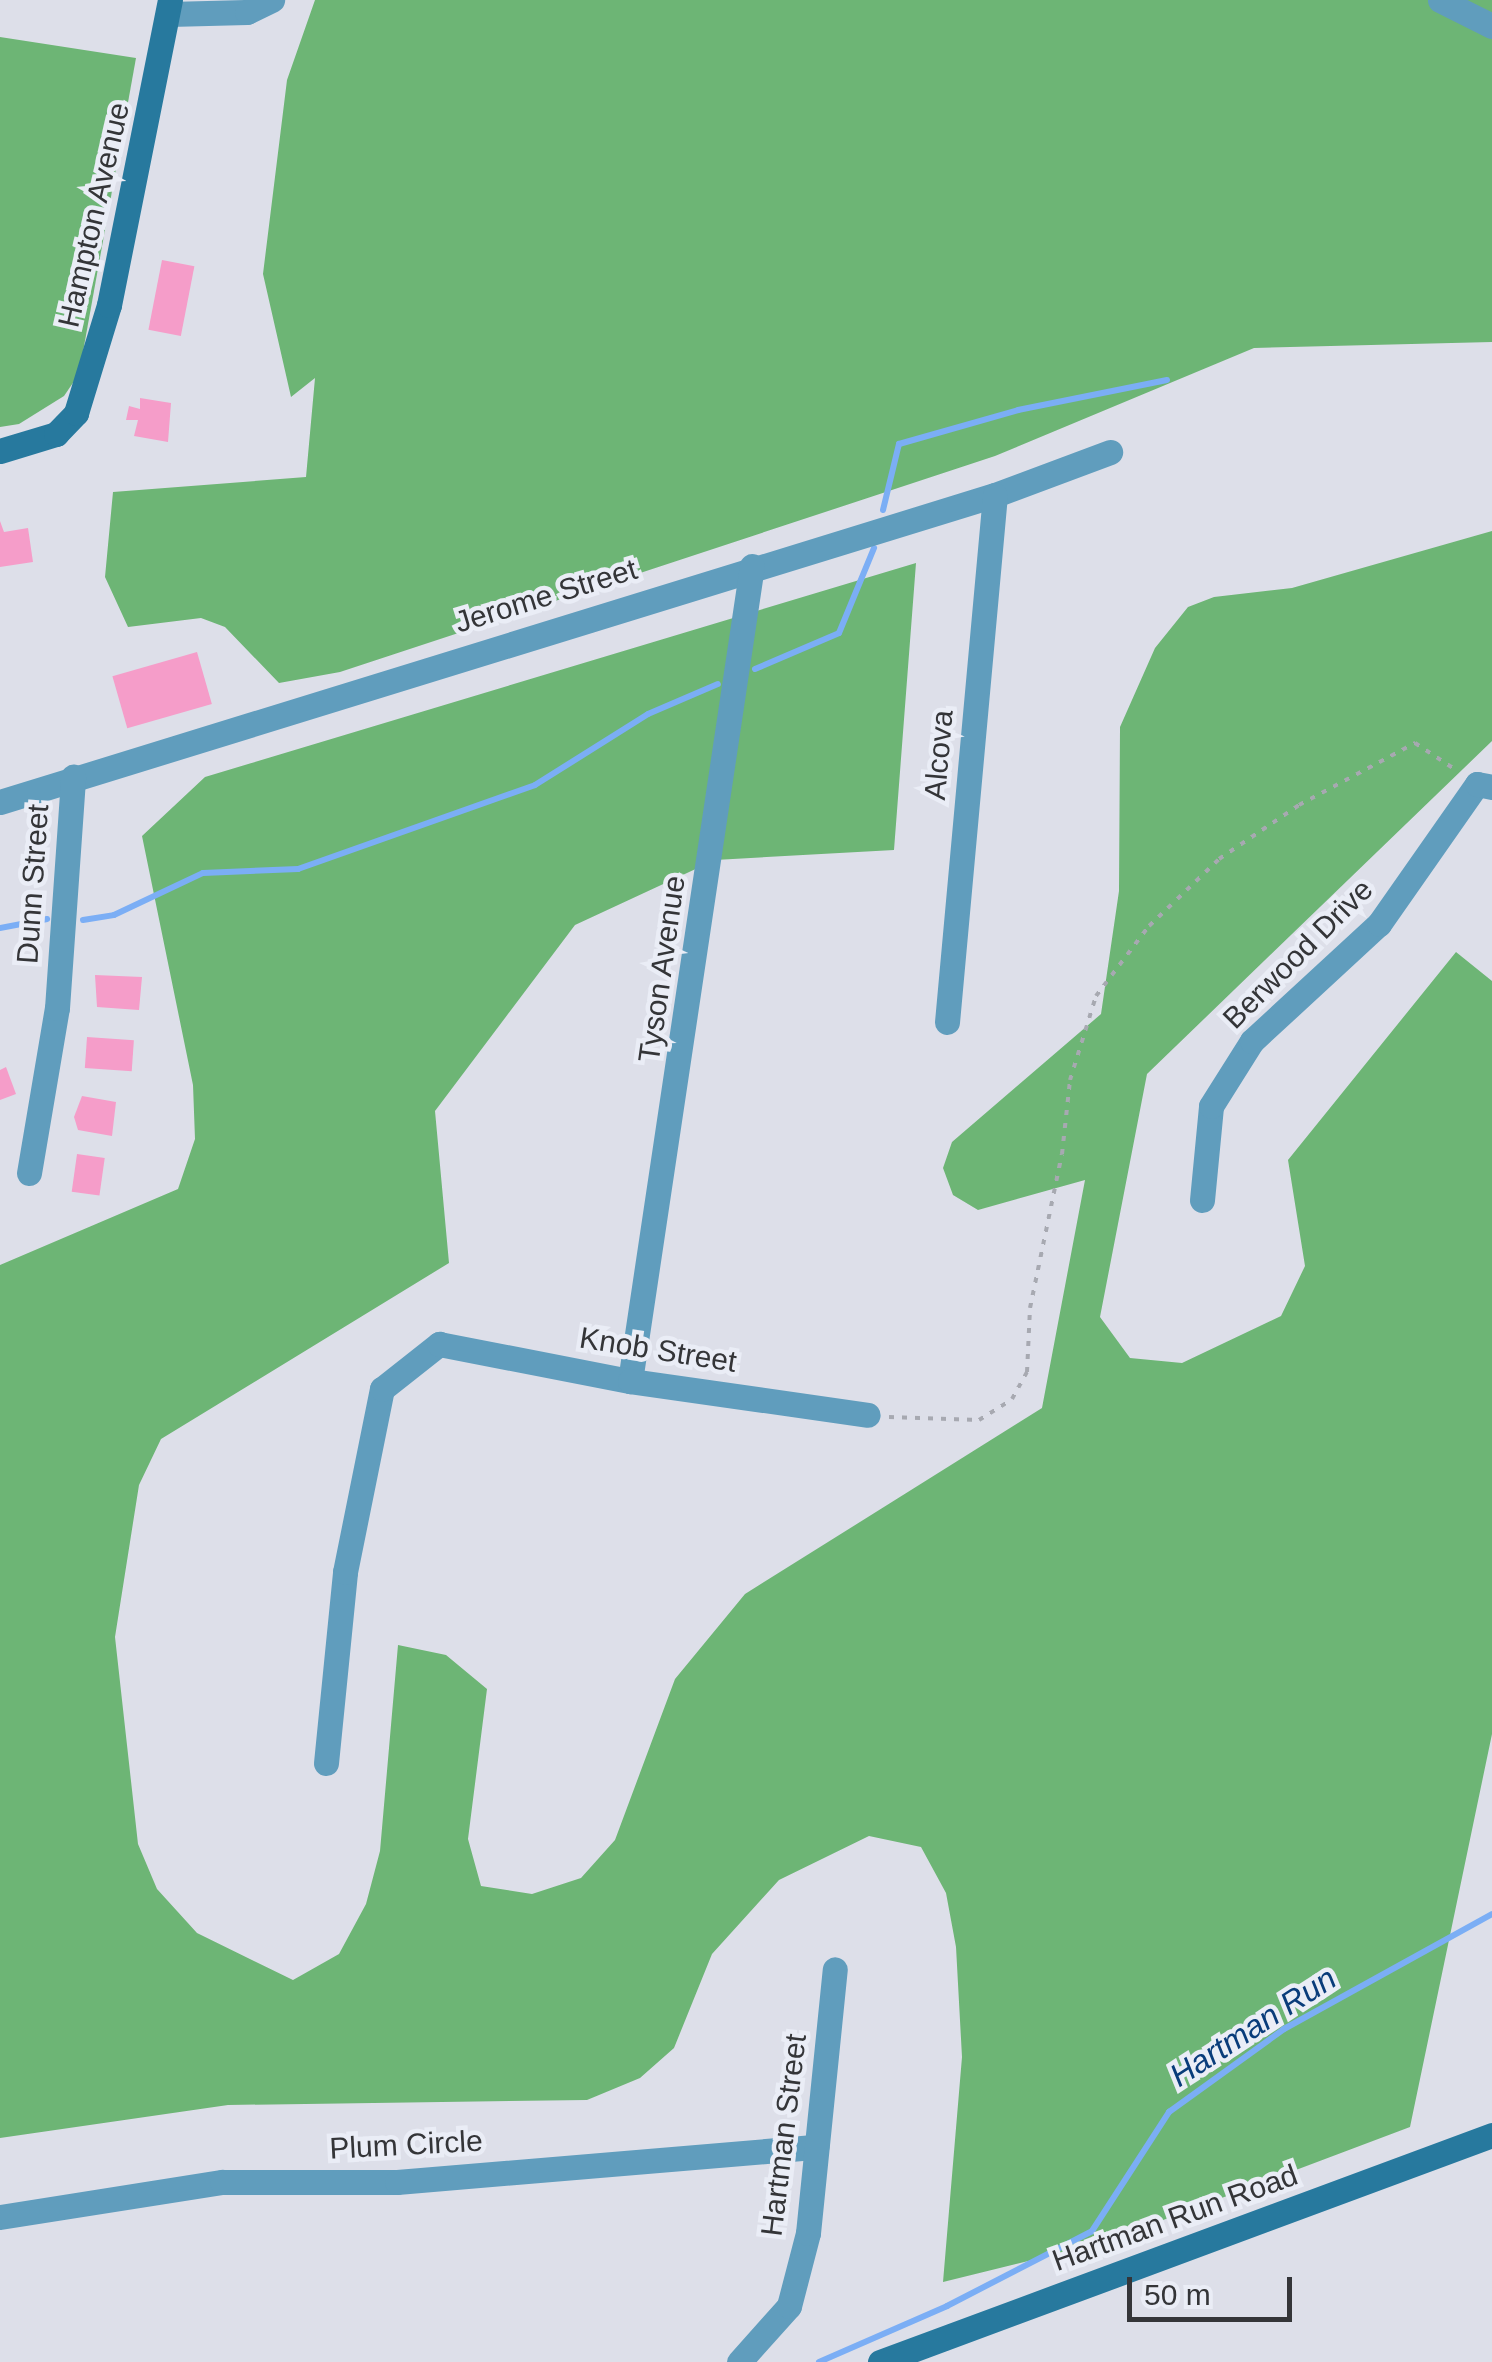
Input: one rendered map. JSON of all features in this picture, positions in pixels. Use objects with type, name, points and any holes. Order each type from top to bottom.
[{"type":"main road","name":"Hampton Avenue","points":[[0,451],[56,434],[76,413],[109,305],[170,7]]},
{"type":"main road","name":"Hartman Run Road","points":[[881,2362],[1492,2135]]},
{"type":"street","points":[[170,7],[247,12],[272,0]]},
{"type":"street","points":[[1440,0],[1492,26]]},
{"type":"street","name":"Jerome Street","points":[[0,802],[752,566],[996,495],[1110,452]]},
{"type":"street","name":"Alcova","points":[[947,1022],[996,495]]},
{"type":"street","name":"Tyson Avenue","points":[[630,1381],[752,566]]},
{"type":"street","name":"Dunn Street","points":[[29,1173],[57,1008],[74,777]]},
{"type":"street","name":"Berwood Drive","points":[[1202,1200],[1212,1106],[1252,1041],[1379,924],[1484,785]]},
{"type":"street","name":"Knob Street","points":[[326,1764],[346,1572],[382,1389],[440,1344],[630,1381],[868,1415]]},
{"type":"street","name":"Hartman Street","points":[[738,2362],[789,2306],[808,2233],[835,1969]]},
{"type":"street","name":"Plum Circle","points":[[0,2217],[222,2182],[398,2182],[817,2147]]},
{"type":"path","points":[[868,1415],[980,1420],[1012,1399],[1027,1372],[1030,1308],[1062,1154],[1070,1080],[1096,996],[1149,926],[1219,860],[1267,826],[1415,744],[1484,785]]},
{"type":"green space","points":[[315,0],[1492,0],[1492,342],[1254,348],[995,456],[340,672],[279,683],[225,627],[201,618],[128,627],[105,577],[113,492],[306,477],[315,378],[291,397],[263,274],[287,80]]},
{"type":"green space","points":[[0,37],[136,58],[79,374],[64,396],[19,424],[0,427]]},
{"type":"green space","points":[[1492,531],[1492,741],[1147,1074],[1100,1317],[1130,1358],[1182,1363],[1281,1316],[1305,1266],[1288,1160],[1456,952],[1492,981],[1492,1734],[1410,2127],[1102,2243],[943,2282],[962,2057],[956,1947],[946,1893],[921,1847],[869,1836],[779,1880],[712,1954],[674,2048],[640,2078],[587,2100],[228,2105],[0,2138],[0,1265],[178,1189],[195,1139],[193,1085],[142,836],[205,777],[916,563],[894,850],[715,860],[575,925],[435,1111],[449,1263],[161,1439],[139,1485],[115,1637],[138,1844],[157,1889],[197,1933],[293,1980],[339,1954],[366,1904],[380,1851],[398,1645],[446,1655],[487,1689],[468,1839],[481,1886],[532,1894],[581,1878],[615,1840],[675,1679],[745,1594],[1042,1408],[1085,1180],[978,1210],[953,1195],[943,1168],[952,1142],[1101,1014],[1119,891],[1120,727],[1155,648],[1188,607],[1214,597],[1292,588]]},
{"type":"building","points":[[162,260],[194,266],[181,336],[148,330]]},
{"type":"building","points":[[140,398],[171,403],[168,442],[134,436],[138,420],[126,420],[129,406],[140,409]]},
{"type":"building","points":[[0,521],[4,532],[28,528],[33,562],[0,567]]},
{"type":"building","points":[[197,652],[212,704],[127,728],[112,676]]},
{"type":"building","points":[[95,975],[142,977],[139,1010],[97,1007]]},
{"type":"building","points":[[87,1037],[134,1040],[132,1071],[85,1068]]},
{"type":"building","points":[[6,1067],[16,1094],[0,1100],[0,1070]]},
{"type":"building","points":[[82,1096],[116,1102],[112,1136],[78,1130],[74,1117]]},
{"type":"building","points":[[77,1154],[105,1158],[99,1196],[72,1192]]},
{"type":"waterway","points":[[883,510],[899,444],[1018,410],[1167,380]]},
{"type":"waterway","points":[[755,669],[839,633],[874,548]]},
{"type":"waterway","points":[[83,920],[114,915],[203,873],[298,869],[535,785],[648,714],[718,684]]},
{"type":"waterway","points":[[0,928],[47,919]]},
{"type":"waterway","name":"Hartman Run","points":[[819,2362],[947,2306],[1092,2231],[1169,2112],[1284,2029],[1492,1914]]}]
